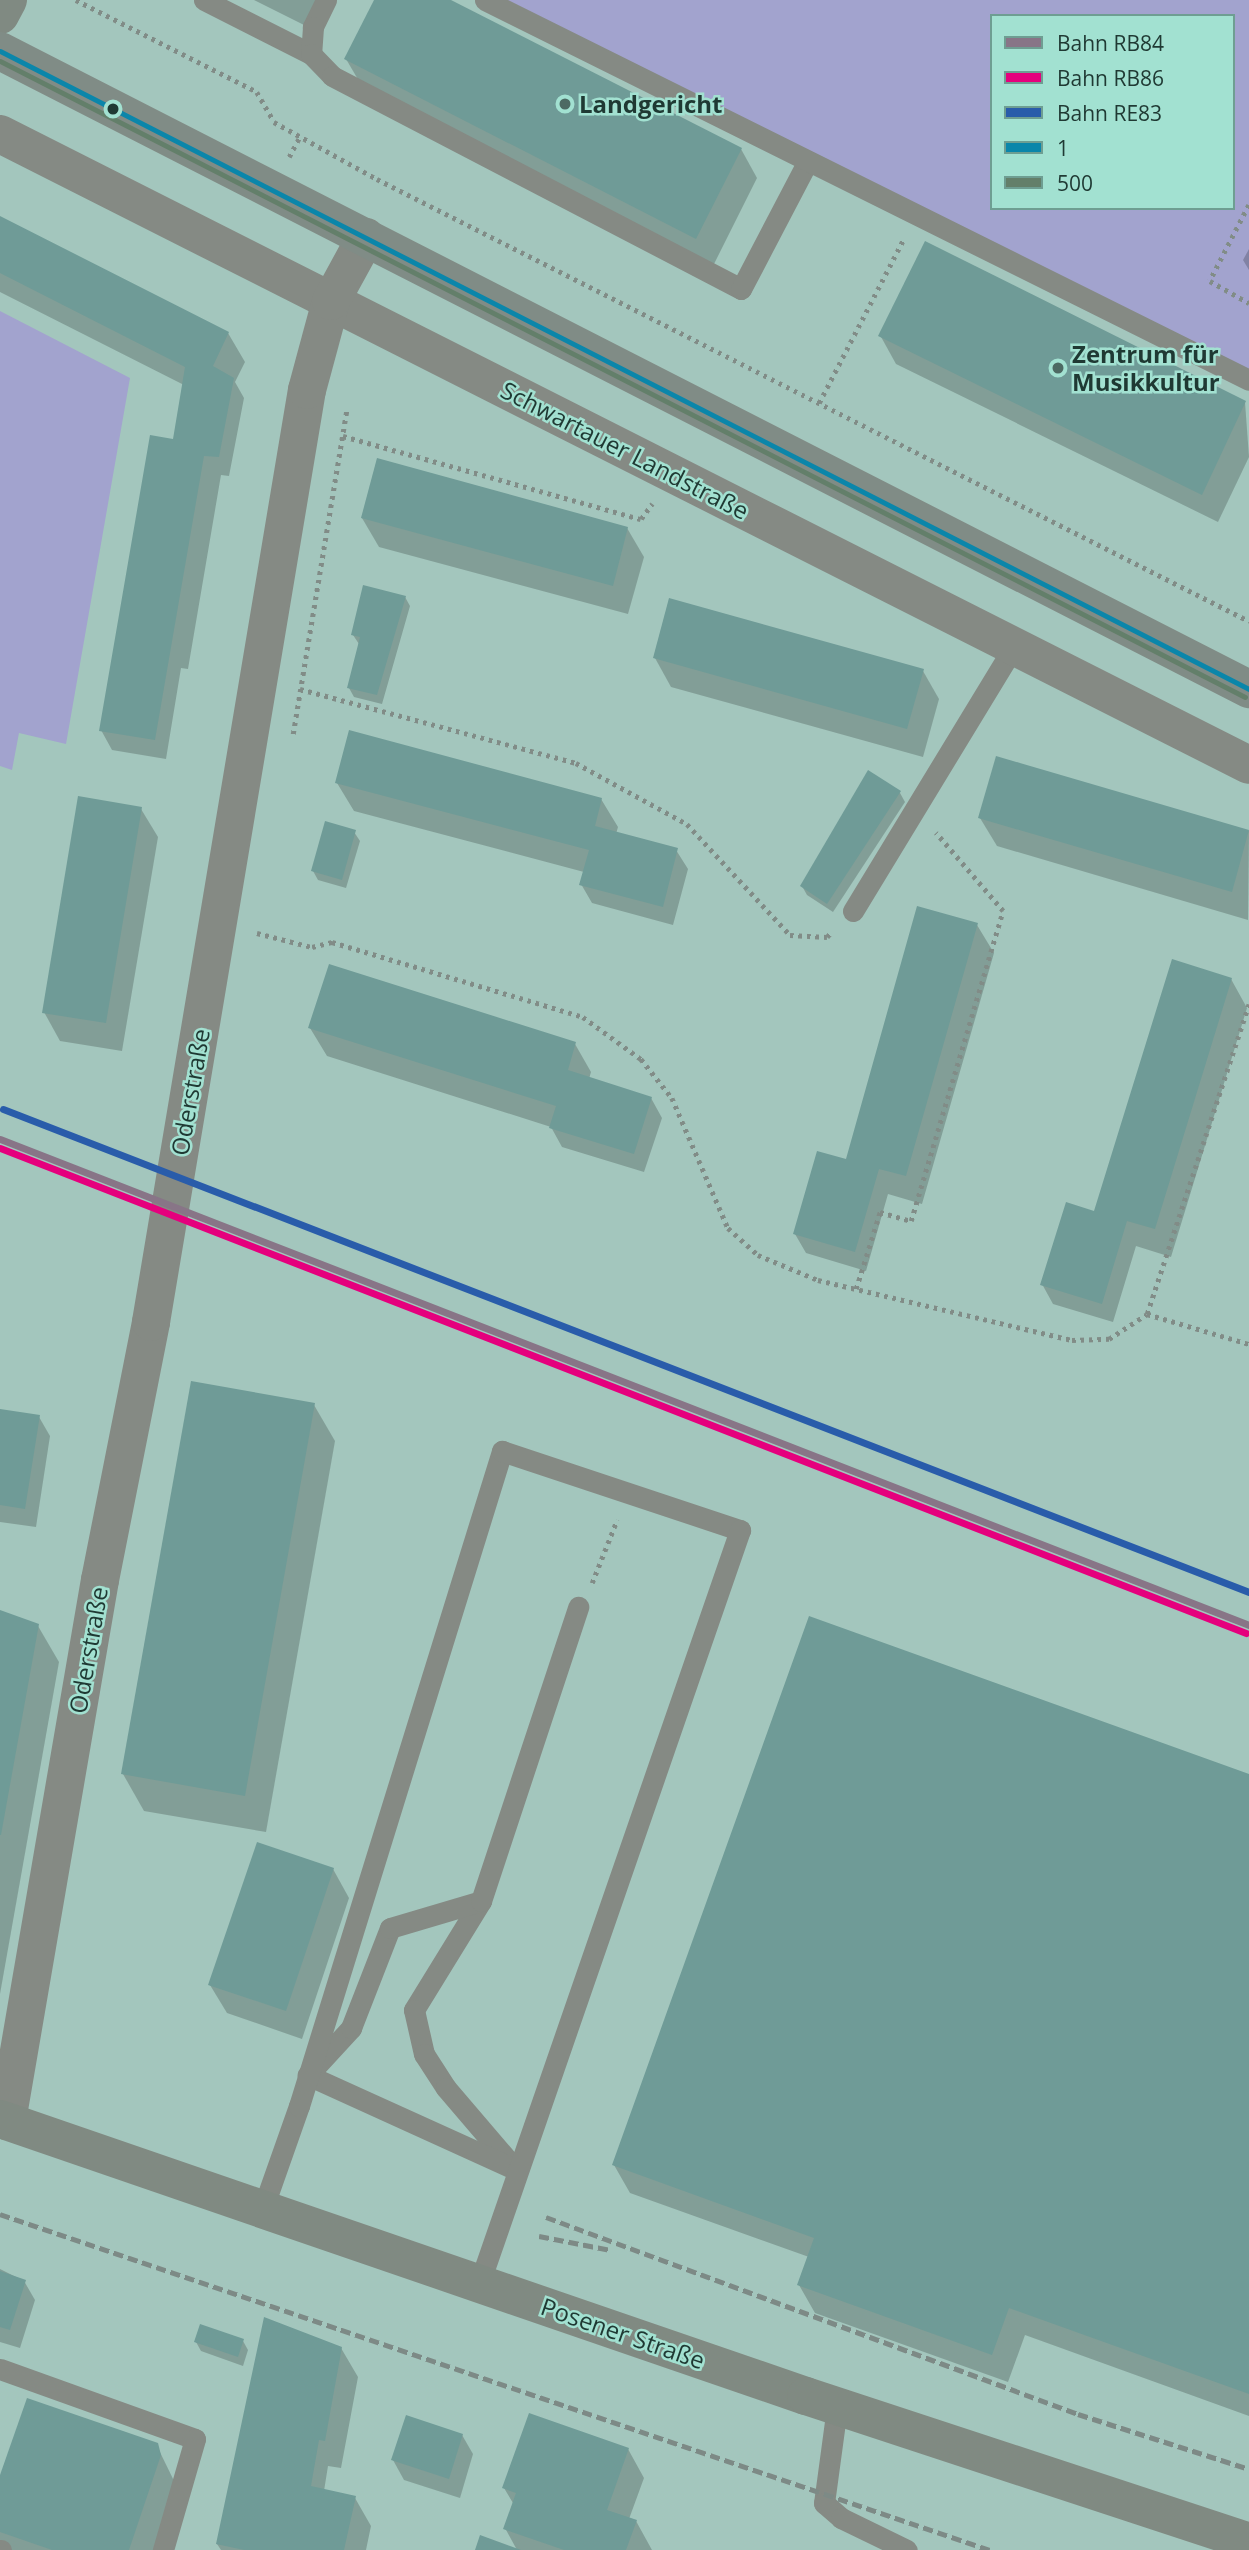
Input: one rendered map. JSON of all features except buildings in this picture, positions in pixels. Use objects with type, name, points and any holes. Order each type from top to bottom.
[{"type":"main road","points":[[0,51],[1249,689]]},
{"type":"street","points":[[0,15],[8,0]]},
{"type":"street","name":"Schwartauer Landstraße","points":[[0,134],[1249,765]]},
{"type":"street","name":"Oderstraße","points":[[4,2120],[100,1580],[151,1322],[307,390],[331,301],[366,237]]},
{"type":"street","name":"Posener Straße","points":[[4,2120],[837,2407],[1249,2542]]},
{"type":"lane","points":[[204,0],[311,54],[332,76],[741,289],[808,161]]},
{"type":"lane","points":[[311,54],[313,27],[326,0]]},
{"type":"lane","points":[[485,0],[1249,380]]},
{"type":"lane","points":[[853,911],[1014,646]]},
{"type":"lane","points":[[263,2208],[308,2075],[502,1451],[740,1530],[479,2284]]},
{"type":"lane","points":[[517,2170],[446,2088],[424,2054],[414,2010],[481,1901],[578,1607]]},
{"type":"lane","points":[[308,2075],[351,2028],[390,1928],[481,1901]]},
{"type":"lane","points":[[308,2075],[517,2170]]},
{"type":"lane","points":[[0,2370],[195,2439],[163,2550]]},
{"type":"lane","points":[[837,2407],[824,2503],[841,2518],[907,2550]]},
{"type":"path","points":[[76,0],[257,92],[274,122],[377,179],[1249,621]]},
{"type":"path","points":[[1249,205],[1210,281],[1249,303]]},
{"type":"path","points":[[819,403],[916,214]]},
{"type":"path","points":[[343,436],[641,519],[653,503]]},
{"type":"path","points":[[300,689],[576,763],[687,824],[790,935],[827,937],[853,911]]},
{"type":"path","points":[[856,1289],[880,1212],[911,1221],[1003,911],[915,809]]},
{"type":"path","points":[[257,933],[312,947],[332,942],[583,1017],[641,1059],[672,1098],[728,1228],[758,1255],[818,1280],[1072,1340],[1109,1339],[1147,1314],[1249,1004]]},
{"type":"path","points":[[1147,1314],[1249,1344]]},
{"type":"path","points":[[601,1569],[606,1552]]},
{"type":"shaded area","points":[[485,0],[1249,0],[1249,378]]},
{"type":"shaded area","points":[[0,311],[130,378],[66,744],[19,733],[12,770],[0,766]]},
{"type":"railway","points":[[0,2214],[990,2550]]},
{"type":"railway","points":[[546,2217],[1078,2414],[1249,2469]]},
{"type":"railway","points":[[539,2236],[611,2250]]},
{"type":"rail line","name":"RE83","points":[[3,1109],[1249,1592]]},
{"type":"rail line","name":"RB84","points":[[0,1139],[1249,1625]]},
{"type":"rail line","name":"RB86","points":[[0,1148],[1246,1633]]},
{"type":"transit line","name":"1","points":[[0,51],[1249,689]]},
{"type":"transit line","name":"500","points":[[0,61],[1245,697]]},
{"type":"place","name":"Landgericht","points":[[565,104]]},
{"type":"place","name":"Zentrum für Musikkultur","points":[[1058,368]]}]
